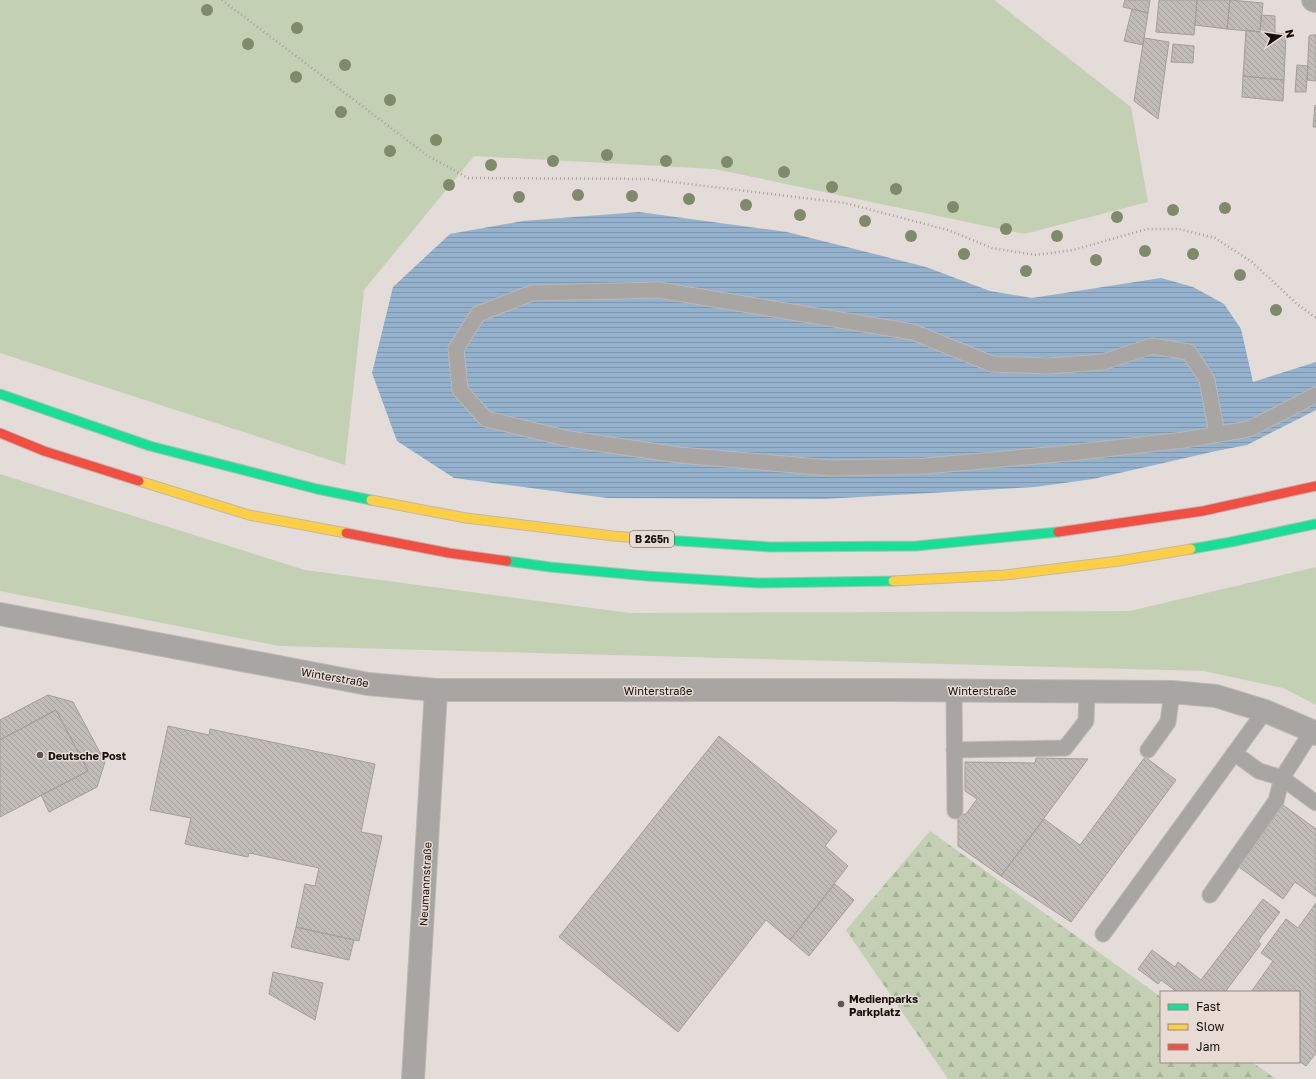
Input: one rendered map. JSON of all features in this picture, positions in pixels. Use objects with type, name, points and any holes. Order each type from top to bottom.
[{"type":"main road","name":"B 265n","points":[[0,394],[150,446],[317,489],[466,518],[613,536],[771,547],[916,546],[1073,531],[1203,511],[1316,486]]},
{"type":"main road","points":[[0,433],[44,451],[249,515],[449,553],[550,567],[647,576],[758,582],[892,581],[1005,575],[1126,560],[1231,542],[1316,524]]},
{"type":"street","name":"Winterstraße","points":[[0,614],[368,684],[436,690],[954,690],[1172,692],[1216,696],[1265,711],[1314,732]]},
{"type":"street","name":"Neumannstraße","points":[[413,1079],[436,690]]},
{"type":"lane","points":[[1217,434],[1207,380],[1189,352],[1152,346],[1103,362],[1048,366],[992,364],[913,332],[659,290],[532,293],[478,314],[456,348],[460,390],[486,419],[569,440],[679,455],[830,468],[925,466],[1078,452],[1184,440],[1249,429],[1316,395]]},
{"type":"lane","points":[[954,690],[955,811]]},
{"type":"lane","points":[[954,750],[1065,748],[1086,722],[1087,691]]},
{"type":"lane","points":[[1148,750],[1168,722],[1172,692]]},
{"type":"lane","points":[[1103,934],[1265,711]]},
{"type":"lane","points":[[1210,895],[1276,801],[1282,778],[1314,732]]},
{"type":"lane","points":[[1234,753],[1260,771],[1282,778],[1316,803]]},
{"type":"path","points":[[222,0],[428,156],[468,178],[648,179],[846,203],[948,230],[992,248],[1036,255],[1073,250],[1147,228],[1179,229],[1215,238],[1252,262],[1297,304],[1316,318]]},
{"type":"green space","points":[[0,0],[994,0],[1131,107],[1148,202],[1024,234],[715,169],[474,156],[364,290],[345,465],[0,353]]},
{"type":"green space","points":[[0,474],[305,570],[629,613],[1130,611],[1316,567],[1316,705],[1283,688],[1204,671],[279,646],[0,591]]},
{"type":"green space","points":[[930,831],[1160,996],[1160,1063],[1253,1063],[1276,1079],[948,1079],[846,930]]},
{"type":"water","points":[[639,212],[787,232],[926,267],[990,291],[1032,298],[1161,278],[1193,287],[1224,304],[1241,329],[1253,382],[1316,362],[1316,410],[1247,445],[1093,479],[1035,487],[824,499],[607,498],[454,478],[397,441],[372,373],[393,287],[450,234],[523,221]]},
{"type":"building","points":[[1125,0],[1150,0],[1148,13],[1123,7]]},
{"type":"building","points":[[1159,0],[1197,0],[1194,35],[1156,32]]},
{"type":"building","points":[[1197,0],[1230,0],[1227,29],[1195,25]]},
{"type":"building","points":[[1230,0],[1263,3],[1260,32],[1227,29]]},
{"type":"building","points":[[1132,9],[1148,13],[1143,45],[1124,41]]},
{"type":"building","points":[[1261,15],[1275,16],[1275,33],[1286,34],[1284,80],[1243,76],[1246,30],[1260,32]]},
{"type":"building","points":[[1316,35],[1316,81],[1307,80],[1309,36]]},
{"type":"building","points":[[1144,38],[1169,42],[1158,119],[1134,101]]},
{"type":"building","points":[[1173,44],[1194,46],[1193,63],[1171,62]]},
{"type":"building","points":[[1297,65],[1308,66],[1306,92],[1295,92]]},
{"type":"building","points":[[1243,76],[1284,80],[1283,101],[1242,97]]},
{"type":"building","points":[[1315,105],[1316,127],[1313,127]]},
{"type":"building","points":[[48,695],[73,702],[105,762],[97,787],[49,812],[41,795],[88,771],[56,710],[0,740],[0,720]]},
{"type":"building","name":"Deutsche Post","points":[[56,710],[88,771],[0,817],[0,740]]},
{"type":"building","points":[[168,726],[209,735],[210,729],[375,764],[361,832],[382,836],[359,941],[296,927],[305,884],[315,886],[319,868],[249,853],[248,857],[185,844],[191,818],[150,810]]},
{"type":"building","points":[[719,736],[837,831],[825,846],[848,866],[790,940],[766,920],[678,1032],[559,937]]},
{"type":"building","points":[[1145,757],[1176,780],[1071,922],[1001,876],[1044,819],[1080,845]]},
{"type":"building","points":[[1036,758],[1088,759],[1001,876],[958,846],[958,815],[966,814],[977,799],[965,791],[965,762],[1035,763]]},
{"type":"building","points":[[1283,805],[1316,829],[1316,897],[1295,882],[1283,899],[1239,867]]},
{"type":"building","points":[[835,884],[854,900],[809,956],[790,940]]},
{"type":"building","points":[[1263,899],[1280,912],[1258,941],[1261,944],[1226,991],[1176,991],[1161,980],[1158,984],[1138,969],[1152,950],[1175,967],[1178,962],[1201,980]]},
{"type":"building","points":[[1316,903],[1316,1053],[1306,1066],[1300,1062],[1300,991],[1252,991],[1273,961],[1261,953],[1286,919],[1298,928]]},
{"type":"building","points":[[296,927],[354,940],[349,960],[291,947]]},
{"type":"building","points":[[273,972],[323,983],[315,1020],[269,994]]},
{"type":"traffic: fast","points":[[0,394],[150,446],[317,489],[371,500]]},
{"type":"traffic: fast","points":[[1191,549],[1316,524]]},
{"type":"traffic: fast","points":[[665,540],[771,547],[916,546],[1058,532]]},
{"type":"traffic: fast","points":[[507,561],[550,567],[647,576],[758,583],[893,581]]},
{"type":"traffic: slow","points":[[139,481],[249,515],[346,533]]},
{"type":"traffic: slow","points":[[371,500],[466,518],[613,536],[665,540]]},
{"type":"traffic: slow","points":[[893,581],[1005,575],[1119,561],[1191,549]]},
{"type":"traffic: jam","points":[[0,433],[44,451],[139,481]]},
{"type":"traffic: jam","points":[[1058,532],[1203,511],[1316,486]]},
{"type":"traffic: jam","points":[[346,533],[449,553],[507,561]]},
{"type":"place","name":"Deutsche Post","points":[[40,755]]},
{"type":"place","name":"Medienparks Parkplatz","points":[[841,1004]]}]
